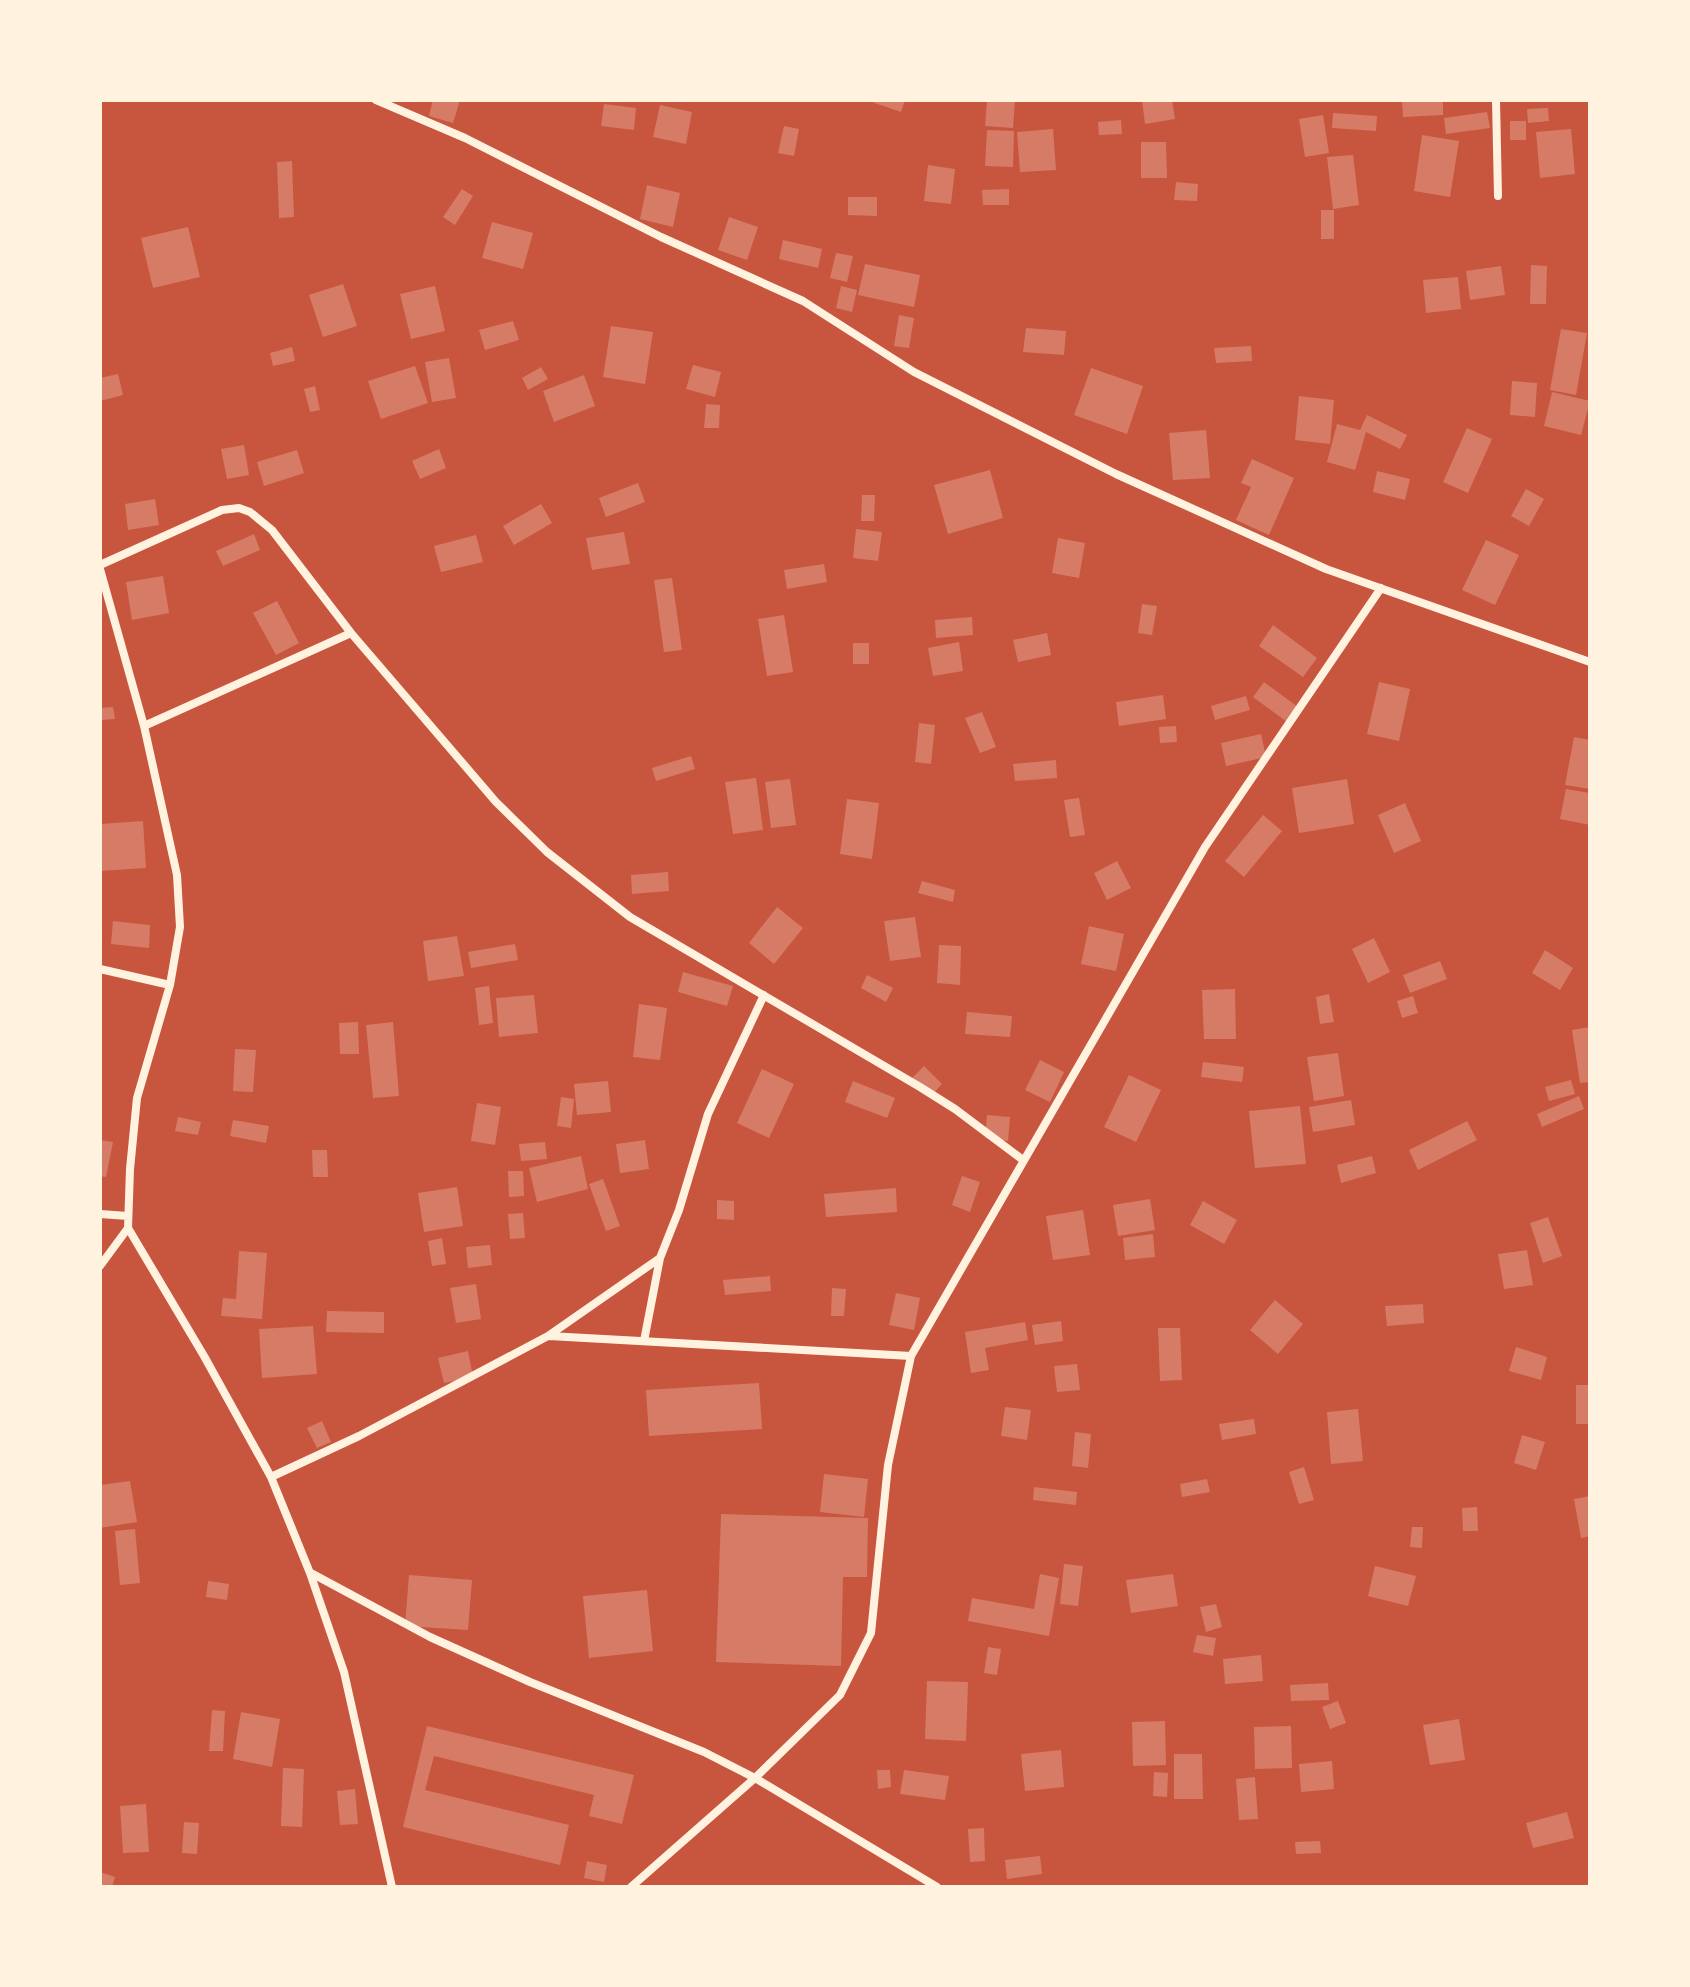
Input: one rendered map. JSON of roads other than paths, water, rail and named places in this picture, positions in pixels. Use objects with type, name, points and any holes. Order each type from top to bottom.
[{"type":"street","points":[[376,100],[465,138],[661,237],[803,301],[914,372],[1116,474],[1326,569],[1590,662]]},
{"type":"street","points":[[1496,100],[1498,196]]},
{"type":"street","points":[[392,1887],[344,1672],[310,1573],[271,1477],[128,1228],[137,1098],[170,985],[180,927],[177,875],[144,726],[100,567],[222,510],[239,508],[250,512],[272,530],[351,633],[496,802],[547,852],[630,917],[955,1109],[1023,1160]]},
{"type":"street","points":[[631,1887],[755,1778],[840,1695],[871,1633],[888,1465],[911,1356],[1205,847],[1381,588]]},
{"type":"street","points":[[144,726],[351,633]]},
{"type":"street","points":[[100,969],[170,985]]},
{"type":"street","points":[[644,1341],[660,1258],[679,1210],[708,1114],[764,995]]},
{"type":"street","points":[[100,1214],[128,1216]]},
{"type":"street","points":[[100,1266],[128,1228]]},
{"type":"street","points":[[271,1477],[359,1436],[548,1336],[660,1258]]},
{"type":"street","points":[[548,1336],[911,1356]]},
{"type":"street","points":[[310,1573],[430,1637],[530,1682],[704,1752],[755,1778],[937,1887]]}]
